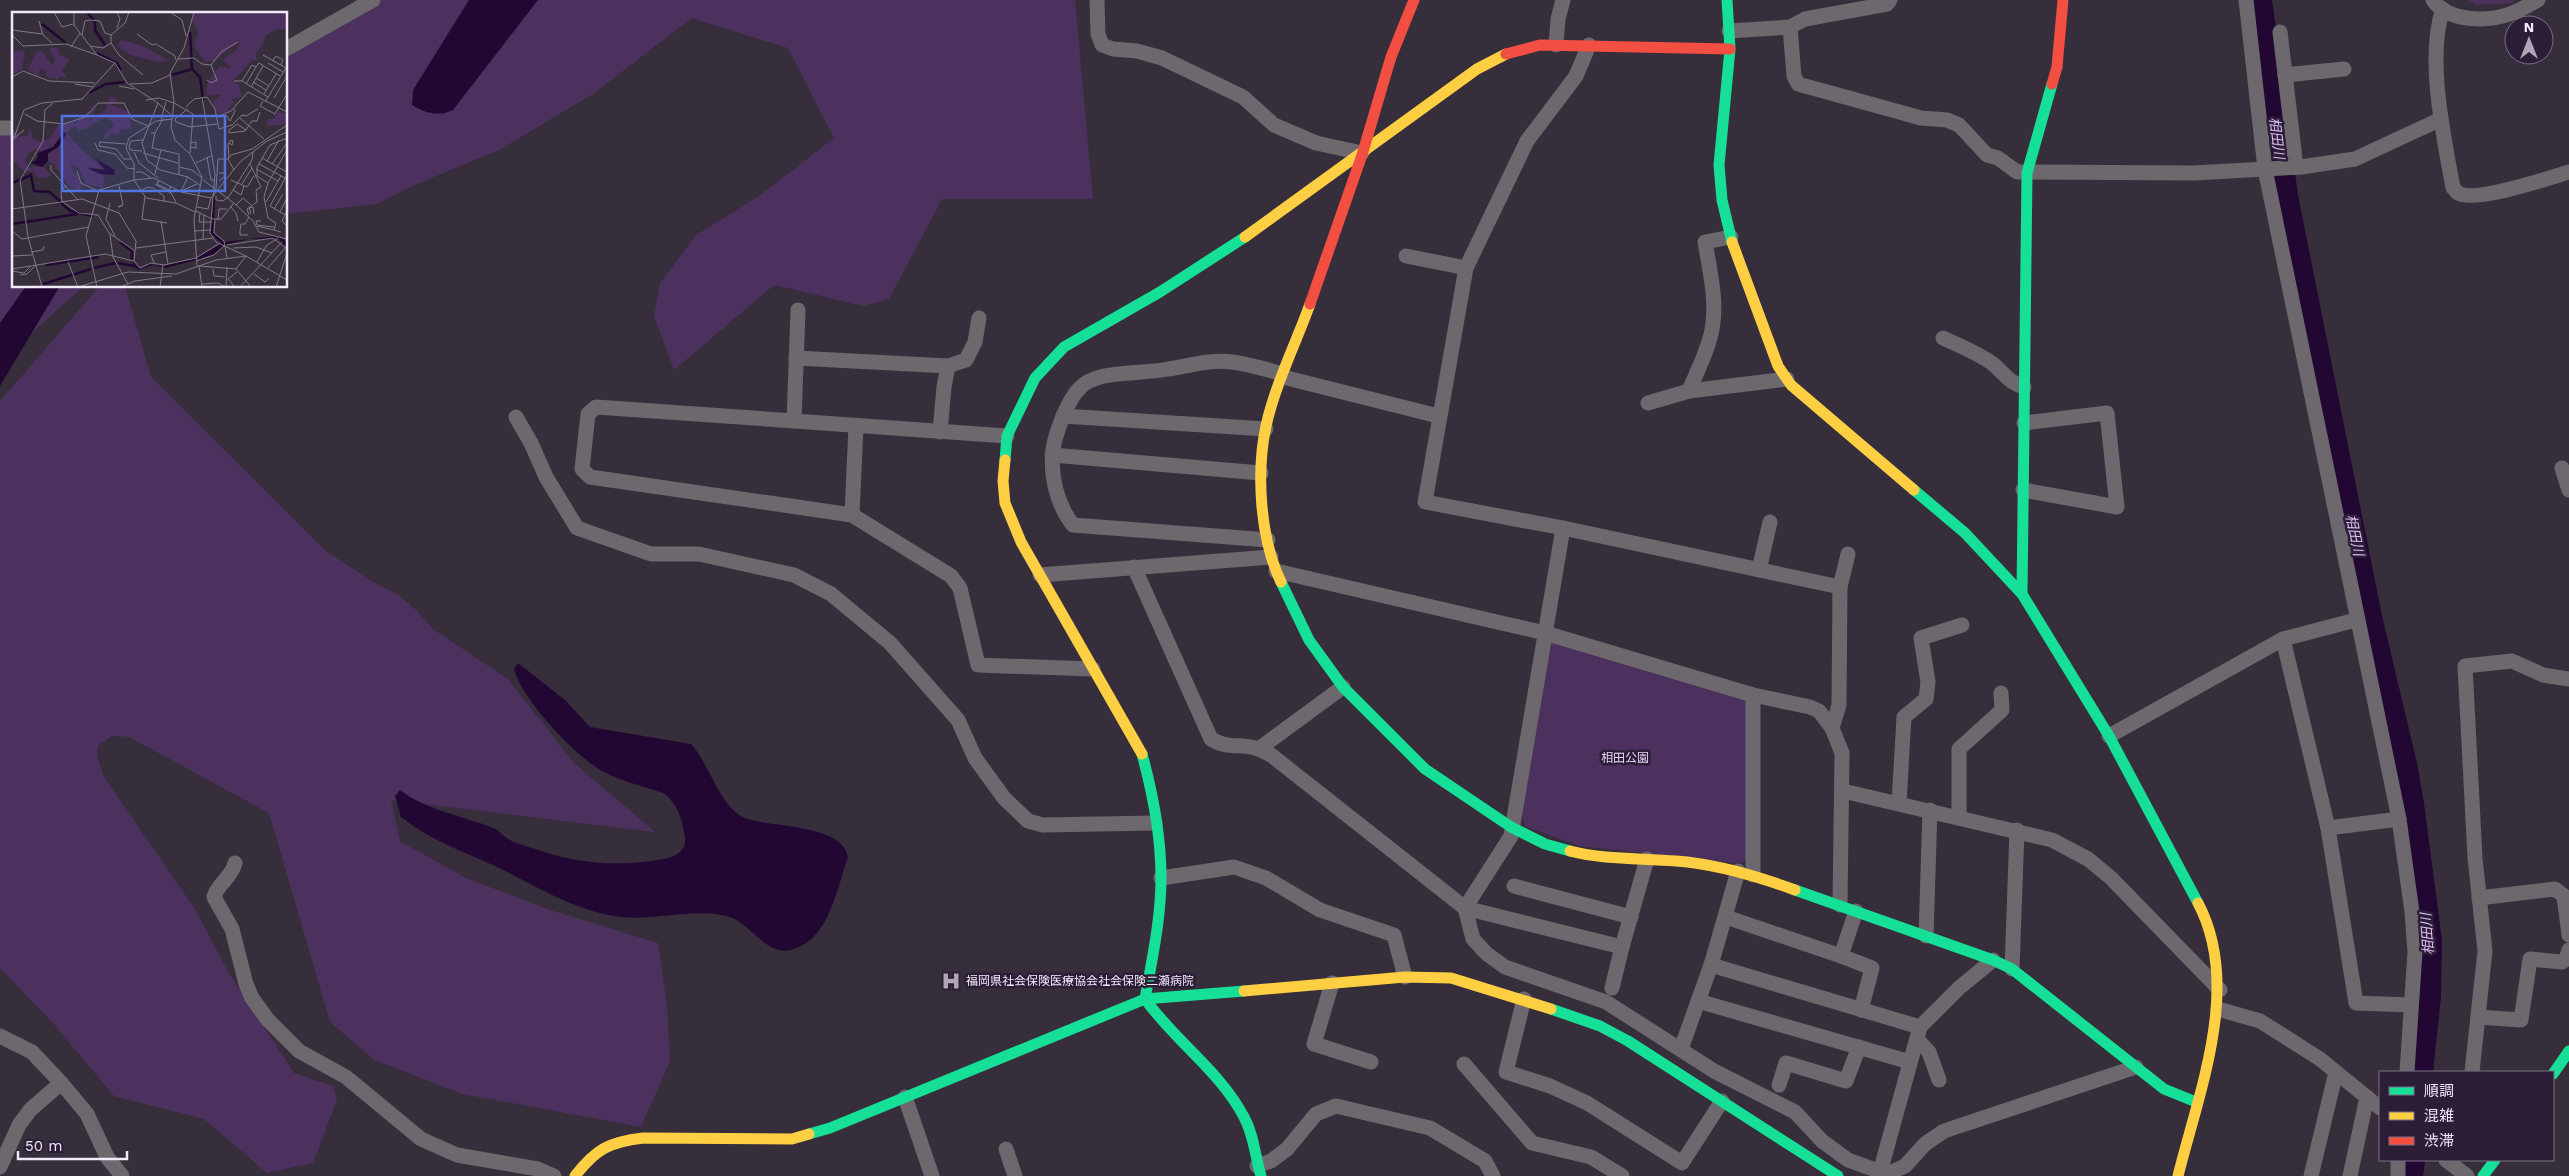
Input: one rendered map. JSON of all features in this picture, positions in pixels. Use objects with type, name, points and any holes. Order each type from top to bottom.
[{"type":"street","points":[[288,48],[373,0]]},
{"type":"street","points":[[1097,0],[1098,34],[1102,45],[1113,49],[1137,51],[1162,58],[1243,97],[1274,125],[1316,143],[1362,153]]},
{"type":"street","points":[[1414,0],[1400,27],[1386,66],[1362,153],[1266,429],[1260,473],[1268,540],[1274,564],[1309,640],[1343,687],[1425,769],[1511,827],[1545,844],[1585,855],[1679,861],[1753,875],[1993,960],[2012,969],[2164,1089],[2196,1102]]},
{"type":"street","points":[[1556,46],[1558,20],[1563,0]]},
{"type":"street","points":[[1727,0],[1730,49],[1719,165],[1722,200],[1736,257],[1778,366],[1787,379],[1965,533],[2022,594],[2109,736],[2203,913],[2216,951],[2220,990],[2211,1051],[2178,1176]]},
{"type":"street","points":[[1729,30],[1790,27],[1805,20],[1887,4],[1890,0]]},
{"type":"street","points":[[2022,594],[2027,173],[2057,67],[2063,0]]},
{"type":"street","points":[[2246,0],[2267,169],[2356,620],[2384,738],[2399,819],[2412,912],[2415,952],[2407,1071]]},
{"type":"street","points":[[2438,5],[2459,17],[2484,18],[2509,14],[2538,0]]},
{"type":"street","points":[[2438,5],[2439,22],[2436,45],[2441,119],[2453,188],[2459,194],[2474,196],[2528,185],[2569,172]]},
{"type":"street","points":[[1790,27],[1794,76],[1798,84],[1921,118],[1947,120],[1959,125],[1987,155],[1998,158],[2018,172],[2194,173],[2293,167],[2355,159],[2441,119]]},
{"type":"street","points":[[2280,32],[2293,167]]},
{"type":"street","points":[[1493,1176],[1485,1161],[1430,1128],[1336,1106],[1316,1114],[1287,1149],[1259,1171],[1253,1140],[1244,1116],[1226,1090],[1157,1017],[1144,999],[1158,920],[1161,878],[1153,800],[1142,755],[1021,542],[1005,503],[1003,481],[1007,436],[1035,378],[1064,347],[1160,292],[1233,246],[1477,69],[1508,52],[1524,47],[1556,46],[1730,49]]},
{"type":"street","points":[[1589,46],[1576,76],[1526,141],[1466,268],[1438,416],[1425,502],[1563,528],[1840,587]]},
{"type":"street","points":[[2285,75],[2344,68]]},
{"type":"street","points":[[1689,391],[1710,337],[1714,318],[1712,278],[1705,242],[1731,237]]},
{"type":"street","points":[[1406,256],[1466,268]]},
{"type":"street","points":[[794,422],[798,310]]},
{"type":"street","points":[[796,358],[948,366],[966,360],[975,342],[979,318]]},
{"type":"street","points":[[1943,338],[1970,350],[1993,364],[2011,383],[2024,387]]},
{"type":"street","points":[[1268,540],[1073,525],[1067,518],[1052,478],[1052,455],[1054,442],[1063,416],[1079,388],[1104,376],[1168,370],[1212,361],[1232,362],[1438,416]]},
{"type":"street","points":[[940,432],[948,366]]},
{"type":"street","points":[[1648,403],[1689,391],[1787,379]]},
{"type":"street","points":[[1007,436],[596,407],[588,414],[582,469],[590,478],[852,515],[951,576],[960,588],[978,665],[1093,669]]},
{"type":"street","points":[[2023,490],[2117,506],[2106,412],[2024,423]]},
{"type":"street","points":[[1063,416],[1266,429]]},
{"type":"street","points":[[516,417],[531,443],[546,478],[577,528],[651,554],[699,554],[794,575],[831,594],[890,643],[958,720],[975,758],[1004,798],[1028,821],[1043,825],[1155,823]]},
{"type":"street","points":[[852,515],[856,426]]},
{"type":"street","points":[[1052,455],[1260,473]]},
{"type":"street","points":[[2562,468],[2569,490]]},
{"type":"street","points":[[1759,570],[1770,522]]},
{"type":"street","points":[[1563,528],[1511,836],[1465,908],[1474,939],[1487,954],[1505,967],[1600,998],[1714,1071],[1795,1112],[1822,1141],[1848,1160],[1879,1174],[1895,1172],[1905,1166],[1925,1144],[1944,1131],[2136,1067]]},
{"type":"street","points":[[1832,728],[1839,705],[1840,587],[1848,554]]},
{"type":"street","points":[[1040,575],[1134,567],[1274,564],[1545,633],[1753,695],[1810,707],[1819,711],[1832,728],[1842,753],[1840,905]]},
{"type":"street","points":[[1134,567],[1210,738],[1222,746],[1247,744],[1260,748],[1465,908],[1622,946]]},
{"type":"street","points":[[2109,736],[2283,639],[2356,620]]},
{"type":"street","points":[[1899,804],[1904,717],[1926,699],[1928,682],[1921,638],[1962,625]]},
{"type":"street","points":[[2283,639],[2328,828],[2356,1004],[2411,1005]]},
{"type":"street","points":[[2472,1071],[2485,951],[2479,898],[2465,666],[2512,661],[2543,675],[2569,679]]},
{"type":"street","points":[[1260,748],[1343,687]]},
{"type":"street","points":[[1959,817],[1959,749],[2002,710],[2001,693]]},
{"type":"street","points":[[1753,695],[1753,875]]},
{"type":"street","points":[[1843,791],[2017,830],[2052,840],[2088,859],[2110,878],[2220,990]]},
{"type":"street","points":[[1926,936],[1930,810]]},
{"type":"street","points":[[2328,828],[2399,819]]},
{"type":"street","points":[[2012,969],[2017,830]]},
{"type":"street","points":[[1612,988],[1647,858]]},
{"type":"street","points":[[236,863],[232,874],[215,892],[214,898],[232,929],[246,984],[252,998],[268,1020],[299,1051],[346,1077],[421,1139],[457,1155],[538,1169],[554,1176]]},
{"type":"street","points":[[1161,878],[1234,867],[1266,878],[1320,910],[1394,936],[1404,977]]},
{"type":"street","points":[[1680,1049],[1711,966],[1738,872]]},
{"type":"street","points":[[1514,886],[1631,917]]},
{"type":"street","points":[[2479,898],[2555,889],[2564,896],[2569,935]]},
{"type":"street","points":[[1840,956],[1856,911]]},
{"type":"street","points":[[1726,917],[1872,968],[1862,1010]]},
{"type":"street","points":[[2478,1017],[2521,1020],[2530,960],[2562,962],[2566,959],[2569,950]]},
{"type":"street","points":[[1879,1174],[1918,1033],[1959,988],[1993,960]]},
{"type":"street","points":[[1711,966],[1862,1010],[1918,1033],[1929,1052],[1939,1080]]},
{"type":"street","points":[[575,1176],[590,1156],[610,1144],[625,1140],[643,1138],[792,1139],[830,1128],[1144,999],[1404,977],[1450,978],[1524,999],[1614,1033],[1838,1176]]},
{"type":"street","points":[[1332,983],[1314,1044],[1371,1062]]},
{"type":"street","points":[[1524,999],[1506,1072],[1550,1086],[1587,1103],[1682,1163],[1722,1101]]},
{"type":"street","points":[[1698,1001],[1910,1062]]},
{"type":"street","points":[[2218,1009],[2260,1021],[2320,1059],[2379,1107]]},
{"type":"street","points":[[0,1036],[32,1052],[61,1083],[86,1114],[107,1157],[122,1176]]},
{"type":"street","points":[[1779,1085],[1786,1063],[1846,1081],[1860,1047]]},
{"type":"street","points":[[2554,1073],[2569,1051]]},
{"type":"street","points":[[1464,1064],[1532,1143],[1591,1157],[1622,1176]]},
{"type":"street","points":[[2311,1176],[2336,1072]]},
{"type":"street","points":[[0,1167],[19,1125],[30,1110],[61,1083]]},
{"type":"street","points":[[905,1097],[932,1176]]},
{"type":"street","points":[[2350,1176],[2368,1098]]},
{"type":"street","points":[[1006,1149],[1015,1176]]},
{"type":"street","points":[[2398,1161],[2398,1176]]},
{"type":"street","points":[[2447,1161],[2467,1176]]},
{"type":"street","points":[[2484,1176],[2493,1161]]},
{"type":"green space","points":[[356,0],[1075,0],[1093,199],[942,199],[889,299],[864,306],[774,285],[674,370],[654,316],[660,283],[696,235],[759,196],[834,138],[788,48],[692,18],[593,94],[499,150],[412,186],[377,204],[288,214],[288,53]]},
{"type":"green space","points":[[2468,0],[2516,0],[2511,3],[2476,5]]},
{"type":"green space","points":[[12,132],[12,288],[82,288],[0,361],[0,134]]},
{"type":"green space","points":[[98,288],[126,288],[151,377],[327,552],[375,583],[399,595],[433,629],[508,679],[573,762],[655,832],[391,800],[400,841],[466,878],[547,909],[658,943],[667,1005],[670,1061],[641,1127],[463,1094],[374,1060],[330,1022],[269,813],[129,737],[112,736],[98,746],[97,756],[104,777],[195,909],[230,975],[294,1073],[333,1086],[337,1100],[313,1163],[267,1173],[204,1119],[114,1096],[52,1022],[0,968],[0,401]]},
{"type":"green space","name":"相田公園","points":[[1554,641],[1746,698],[1748,857],[1745,862],[1737,863],[1579,846],[1525,826],[1519,806],[1548,646]]},
{"type":"shaded area","points":[[469,0],[538,0],[453,110],[437,114],[422,110],[412,105],[413,90]]},
{"type":"shaded area","points":[[25,288],[59,288],[0,386],[0,323]]},
{"type":"shaded area","points":[[518,663],[565,700],[590,727],[691,744],[704,762],[722,795],[736,813],[756,821],[819,832],[833,838],[843,846],[848,857],[840,883],[830,912],[814,936],[804,945],[791,950],[782,950],[773,948],[743,924],[726,916],[700,913],[634,918],[588,910],[446,845],[401,817],[395,796],[400,790],[433,808],[494,828],[516,843],[565,858],[595,862],[626,863],[662,859],[673,856],[681,851],[685,843],[684,831],[679,814],[670,799],[665,794],[607,774],[576,751],[550,725],[527,696],[514,669]]},
{"type":"waterway","name":"相田川","points":[[2259,0],[2285,196],[2369,617],[2405,769],[2411,804],[2429,941],[2428,997],[2420,1071]]},
{"type":"waterway","name":"相田川","points":[[2410,1176],[2412,1161]]},
{"type":"traffic: fast","points":[[1727,0],[1730,49],[1719,165],[1722,200],[1732,242]]},
{"type":"traffic: fast","points":[[2022,594],[2027,173],[2052,84]]},
{"type":"traffic: fast","points":[[1005,460],[1007,436],[1035,378],[1064,347],[1160,292],[1245,237]]},
{"type":"traffic: fast","points":[[1914,490],[1965,533],[2022,594],[2109,736],[2198,903]]},
{"type":"traffic: fast","points":[[1281,582],[1309,640],[1343,687],[1425,769],[1511,827],[1545,844],[1570,851]]},
{"type":"traffic: fast","points":[[1142,754],[1156,816],[1161,878],[1158,924],[1145,999],[1170,1029],[1223,1085],[1234,1100],[1250,1131],[1261,1176]]},
{"type":"traffic: fast","points":[[1795,890],[1993,960],[2012,969],[2164,1089],[2196,1102]]},
{"type":"traffic: fast","points":[[809,1134],[830,1128],[1145,999],[1244,991]]},
{"type":"traffic: fast","points":[[1551,1009],[1600,1026],[1628,1041],[1838,1176]]},
{"type":"traffic: fast","points":[[2554,1073],[2569,1051]]},
{"type":"traffic: fast","points":[[2483,1176],[2494,1161]]},
{"type":"traffic: slow","points":[[1245,237],[1477,69],[1506,54]]},
{"type":"traffic: slow","points":[[1732,242],[1778,366],[1791,385],[1914,490]]},
{"type":"traffic: slow","points":[[1281,582],[1268,546],[1264,526],[1261,485],[1263,444],[1275,395],[1310,304]]},
{"type":"traffic: slow","points":[[1005,460],[1003,481],[1005,503],[1021,542],[1142,754]]},
{"type":"traffic: slow","points":[[1570,851],[1609,857],[1707,865],[1751,875],[1795,890]]},
{"type":"traffic: slow","points":[[2178,1176],[2205,1074],[2217,1003],[2216,969],[2211,935],[2198,903]]},
{"type":"traffic: slow","points":[[1244,991],[1405,977],[1451,978],[1551,1009]]},
{"type":"traffic: slow","points":[[575,1176],[590,1159],[604,1148],[631,1140],[643,1138],[792,1139],[809,1134]]},
{"type":"traffic: jam","points":[[1310,304],[1362,155],[1391,57],[1414,0]]},
{"type":"traffic: jam","points":[[2052,84],[2057,67],[2063,0]]},
{"type":"traffic: jam","points":[[1506,54],[1540,45],[1730,49]]},
{"type":"place","name":"福岡県社会保険医療協会社会保険二瀬病院","points":[[951,981]]}]
